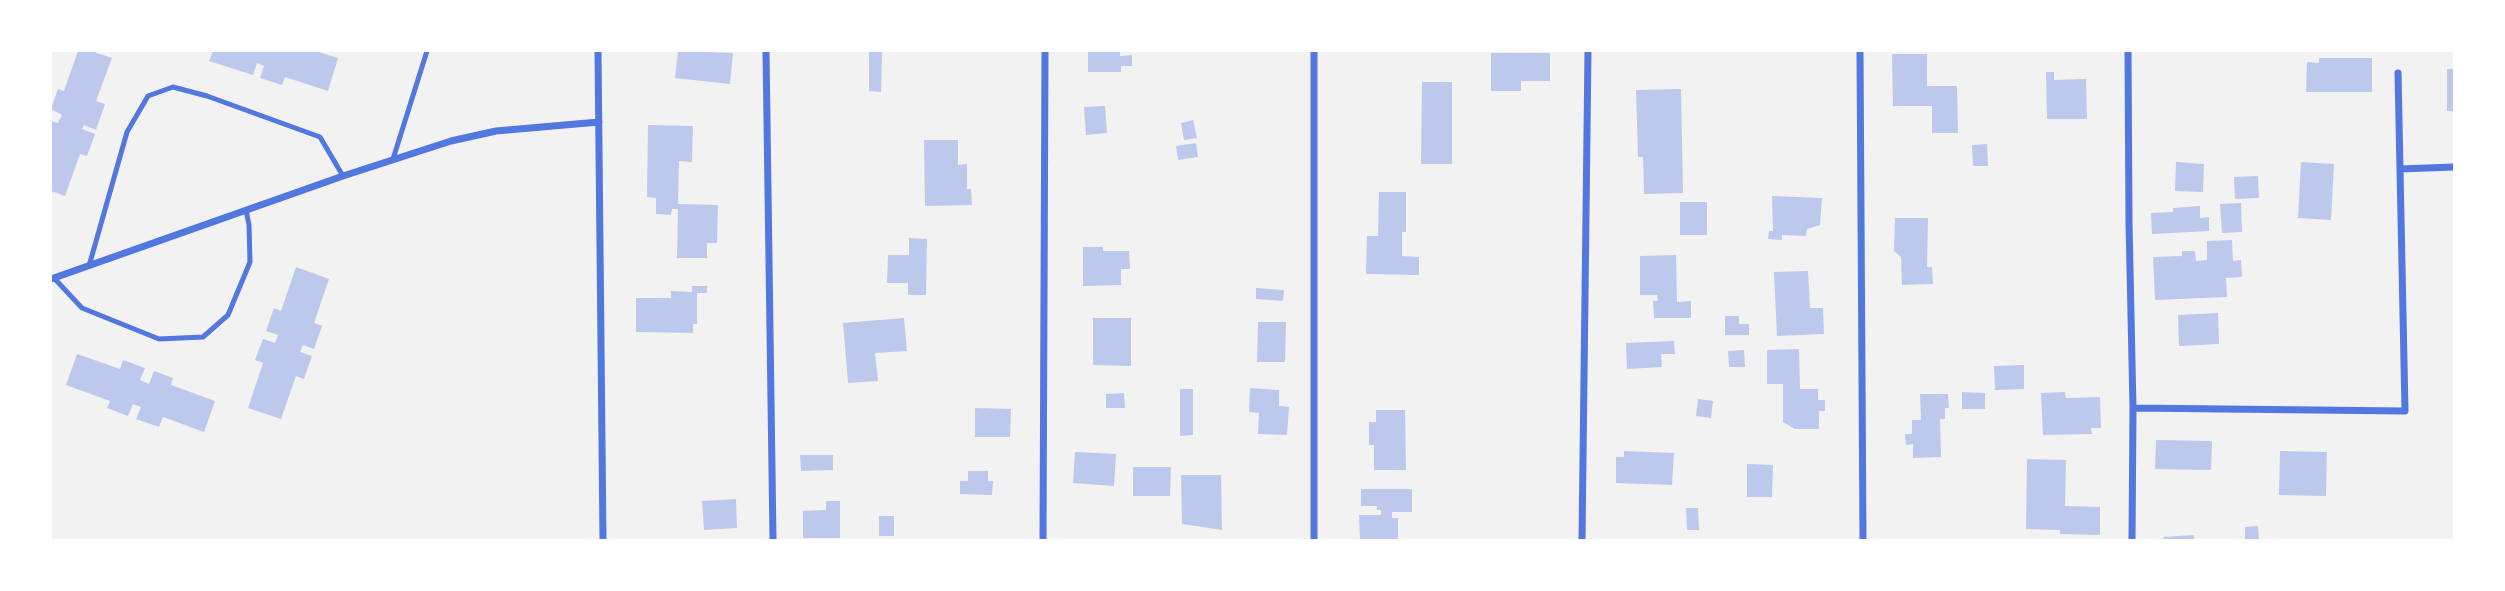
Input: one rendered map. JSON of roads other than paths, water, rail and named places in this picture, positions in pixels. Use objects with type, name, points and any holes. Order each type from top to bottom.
[{"type":"street","points":[[598,51],[603,540]]},
{"type":"street","points":[[766,51],[773,540]]},
{"type":"street","points":[[1043,540],[1045,51]]},
{"type":"street","points":[[1314,51],[1314,540]]},
{"type":"street","points":[[1582,540],[1588,51]]},
{"type":"street","points":[[1860,51],[1863,540]]},
{"type":"street","points":[[2128,51],[2132,540]]},
{"type":"street","points":[[2133,408],[2404,411],[2398,73]]},
{"type":"street","points":[[52,278],[451,141],[496,131],[599,122]]},
{"type":"street","points":[[2400,169],[2454,167]]},
{"type":"lane","points":[[393,159],[427,51]]},
{"type":"lane","points":[[89,265],[127,132],[148,96],[173,87],[207,96],[320,137],[343,176]]},
{"type":"lane","points":[[52,278],[82,308],[159,340],[203,337],[228,315],[250,262],[246,210]]}]
